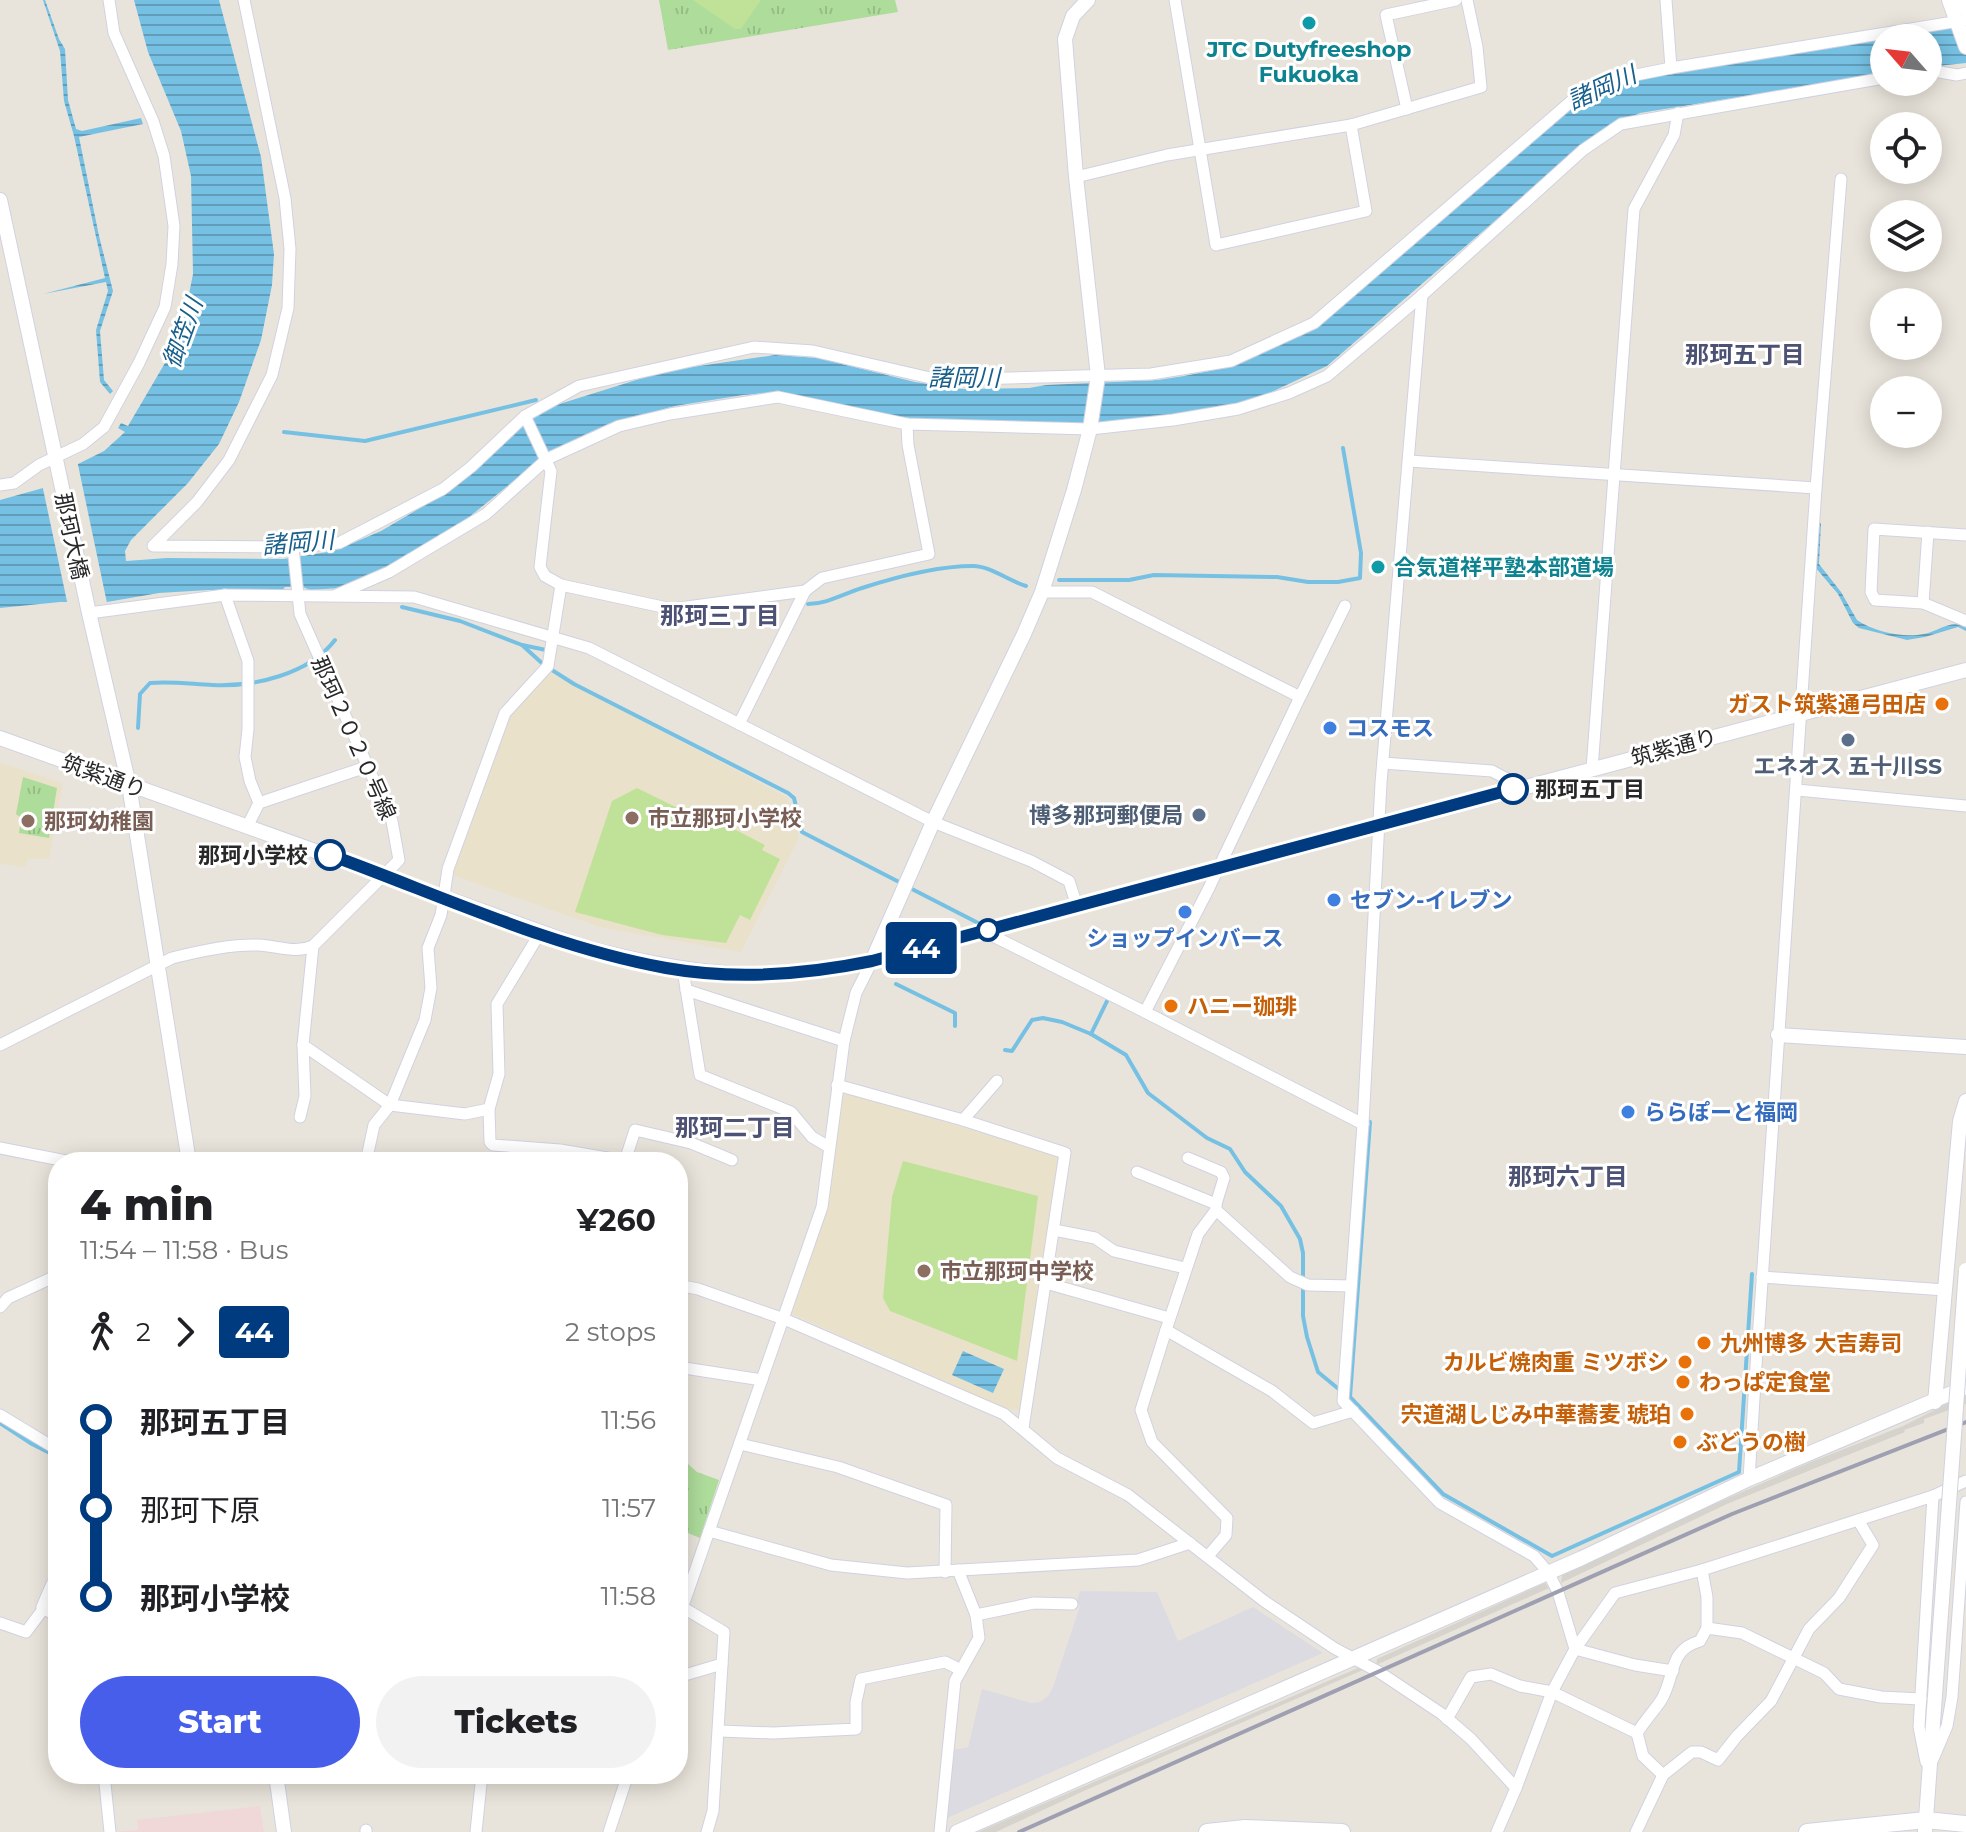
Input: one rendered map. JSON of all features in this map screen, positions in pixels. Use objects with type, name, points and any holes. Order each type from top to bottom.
[{"type":"main road","points":[[1807,1832],[1966,1824]]},
{"type":"main road","points":[[1207,1832],[1245,1828],[1342,1832]]},
{"type":"street","points":[[0,485],[14,483],[39,465],[56,459],[93,437],[104,427],[165,307],[174,226],[164,156],[153,121],[114,33],[109,0]]},
{"type":"street","points":[[244,0],[285,198],[290,249],[288,308],[272,375],[229,460],[197,502],[153,546],[293,550],[339,543],[443,489],[525,416],[579,386],[754,347],[813,351],[939,380],[1151,374],[1231,361],[1314,323],[1575,98],[1621,78],[1961,20]]},
{"type":"street","points":[[688,1590],[822,1207],[837,1085],[856,993],[1042,592],[1090,429],[1098,376],[1076,177],[1065,39],[1073,16],[1088,0]]},
{"type":"street","points":[[1175,0],[1216,245],[1366,211],[1351,125]]},
{"type":"street","points":[[1407,109],[1386,15],[1456,0]]},
{"type":"street","points":[[1076,177],[1199,150],[1351,125],[1481,87],[1477,47],[1467,0]]},
{"type":"street","points":[[1666,0],[1671,68]]},
{"type":"street","points":[[1949,0],[1961,20],[1966,47]]},
{"type":"street","points":[[1963,0],[1966,9]]},
{"type":"street","points":[[1942,72],[1966,73]]},
{"type":"street","points":[[336,595],[389,572],[486,514],[547,459],[619,426],[670,414],[778,397],[907,424],[1090,429],[1238,409],[1289,393],[1327,376],[1583,150],[1621,124],[1870,80]]},
{"type":"street","points":[[1592,769],[1634,209],[1674,135],[1678,113]]},
{"type":"street","points":[[1749,1479],[1800,713],[1841,179]]},
{"type":"street","name":"那珂大橋","points":[[0,200],[129,785],[187,1152]]},
{"type":"street","points":[[1422,295],[1378,825],[1363,1124],[1343,1401],[1440,1503],[1534,1556],[1548,1572],[1561,1599],[1575,1649]]},
{"type":"street","points":[[525,416],[551,471],[540,567],[545,576],[561,585],[672,609],[805,591]]},
{"type":"street","points":[[739,724],[805,591],[822,578],[929,554],[908,445],[907,424]]},
{"type":"street","points":[[1409,461],[1816,488]]},
{"type":"street","points":[[1966,535],[1874,529],[1871,592],[1875,600],[1923,603],[1966,621]]},
{"type":"street","points":[[1923,603],[1928,532]]},
{"type":"street","name":"那珂２０２０号線","points":[[293,550],[300,614],[392,821],[399,860],[384,875]]},
{"type":"street","points":[[368,1152],[374,1125],[390,1105],[425,1020],[431,988],[428,948],[441,915],[448,869],[505,713],[548,666],[561,585]]},
{"type":"street","points":[[1042,592],[1092,592],[1300,697]]},
{"type":"street","points":[[225,595],[248,661],[245,757],[259,803]]},
{"type":"street","points":[[89,613],[225,595],[414,597],[552,636],[589,648],[933,822],[1031,861],[1069,881],[1077,906]]},
{"type":"street","points":[[1145,1012],[1345,606]]},
{"type":"street","name":"筑紫通り","points":[[0,738],[248,825],[540,933],[633,960],[683,970],[772,975],[829,970],[872,961],[1966,670]]},
{"type":"street","points":[[1383,763],[1492,771],[1522,787]]},
{"type":"street","points":[[248,825],[259,803],[366,767]]},
{"type":"street","points":[[1797,790],[1966,806]]},
{"type":"street","points":[[0,1045],[172,958],[257,945],[300,951],[313,946],[384,875]]},
{"type":"street","points":[[983,931],[1363,1124]]},
{"type":"street","points":[[540,933],[497,1004],[499,1074],[489,1109],[490,1142],[493,1145],[572,1152]]},
{"type":"street","points":[[300,1117],[305,1096],[303,1045],[313,946]]},
{"type":"street","points":[[683,970],[700,1075],[791,1112],[812,1137],[829,1147]]},
{"type":"street","points":[[686,990],[844,1041]]},
{"type":"street","points":[[1778,1035],[1966,1047]]},
{"type":"street","points":[[303,1045],[390,1105],[465,1114],[489,1109]]},
{"type":"street","points":[[963,1120],[997,1081]]},
{"type":"street","points":[[837,1085],[963,1120],[1065,1153],[1023,1428]]},
{"type":"street","points":[[1935,1402],[1960,1121],[1966,1101]]},
{"type":"street","points":[[628,1152],[635,1130],[691,1143],[732,1160]]},
{"type":"street","points":[[0,1148],[48,1157]]},
{"type":"street","points":[[1188,1158],[1221,1172],[1224,1178],[1216,1207],[1198,1234],[1185,1268],[1141,1410],[1152,1442],[1227,1518],[1226,1535],[1208,1556]]},
{"type":"street","points":[[1137,1172],[1216,1207],[1290,1277],[1308,1285],[1351,1286]]},
{"type":"street","points":[[1054,1230],[1095,1238],[1114,1251],[1185,1268]]},
{"type":"street","points":[[1926,1826],[1966,1270]]},
{"type":"street","points":[[1762,1277],[1945,1290]]},
{"type":"street","points":[[0,1307],[8,1298],[48,1280]]},
{"type":"street","points":[[1046,1283],[1167,1324],[1272,1391],[1313,1423],[1353,1411]]},
{"type":"street","points":[[688,1287],[784,1319],[1004,1414],[1057,1458],[1128,1495],[1264,1601],[1379,1672],[1447,1719],[1471,1739],[1516,1788]]},
{"type":"street","points":[[688,1369],[762,1380]]},
{"type":"street","points":[[957,1832],[1548,1572],[1749,1479],[1966,1387]]},
{"type":"street","points":[[0,1415],[48,1444]]},
{"type":"street","points":[[740,1444],[838,1467],[946,1505],[945,1572]]},
{"type":"street","points":[[1497,1832],[1552,1692],[1575,1649],[1615,1593],[1702,1570],[1933,1496],[1966,1481]]},
{"type":"street","points":[[1928,1771],[1919,1727],[1933,1496]]},
{"type":"street","points":[[1928,1771],[1947,1726],[1963,1586],[1966,1502]]},
{"type":"street","points":[[1636,1832],[1663,1775],[1692,1752],[1701,1752],[1718,1760],[1771,1701],[1809,1629],[1839,1598],[1873,1545],[1858,1520]]},
{"type":"street","points":[[709,1531],[831,1565],[907,1573],[1138,1560],[1190,1543]]},
{"type":"street","points":[[940,1832],[955,1681],[979,1638],[976,1615],[958,1570]]},
{"type":"street","points":[[1637,1733],[1661,1700],[1673,1671],[1673,1662],[1686,1645],[1700,1641],[1707,1628],[1707,1597],[1702,1570]]},
{"type":"street","points":[[0,1623],[26,1632],[44,1608],[48,1596]]},
{"type":"street","points":[[976,1615],[1034,1603],[1072,1604]]},
{"type":"street","points":[[44,1608],[48,1611]]},
{"type":"street","points":[[688,1611],[724,1632],[720,1731],[713,1811],[707,1832]]},
{"type":"street","points":[[1707,1628],[1742,1633],[1824,1673],[1839,1689],[1881,1697],[1921,1699]]},
{"type":"street","points":[[1575,1649],[1635,1665],[1673,1671]]},
{"type":"street","points":[[720,1731],[773,1733],[856,1729],[856,1702],[861,1679],[945,1662],[961,1670]]},
{"type":"street","points":[[688,1674],[722,1664]]},
{"type":"street","points":[[1447,1719],[1471,1677],[1491,1674],[1520,1686],[1552,1692],[1637,1733],[1643,1756],[1663,1775]]},
{"type":"street","points":[[105,1784],[110,1832]]},
{"type":"street","points":[[277,1784],[284,1832]]},
{"type":"street","points":[[476,1832],[481,1784]]},
{"type":"street","points":[[609,1832],[625,1784]]},
{"type":"shaded area","name":"市立那珂小学校","points":[[548,672],[787,797],[799,838],[741,952],[603,928],[452,875],[510,714]]},
{"type":"shaded area","name":"那珂幼稚園","points":[[0,762],[63,783],[49,859],[28,859],[26,867],[0,864]]},
{"type":"shaded area","name":"市立那珂中学校","points":[[840,1090],[1060,1157],[1020,1410],[1006,1409],[792,1314],[826,1209]]},
{"type":"shaded area","points":[[1966,1394],[1966,1404],[1727,1504],[1561,1583],[1562,1575],[1657,1529],[1903,1426]]},
{"type":"shaded area","points":[[1545,1583],[1549,1588],[1376,1665],[1377,1659]]},
{"type":"shaded area","points":[[1080,1591],[1157,1592],[1178,1641],[1253,1607],[1323,1653],[947,1818],[954,1750],[968,1747],[982,1689],[1031,1703],[1040,1702],[1048,1696],[1080,1606],[1077,1602]]},
{"type":"shaded area","points":[[1358,1668],[1363,1670],[996,1832],[978,1832]]},
{"type":"shaded area","points":[[260,1806],[264,1832],[114,1832],[138,1830],[137,1820]]},
{"type":"green space","points":[[659,0],[895,0],[898,12],[668,50]]},
{"type":"green space","points":[[693,0],[761,0],[741,29],[735,29]]},
{"type":"green space","points":[[23,777],[57,788],[49,838],[19,833],[21,818],[16,814]]},
{"type":"green space","points":[[637,788],[696,817],[699,811],[765,845],[762,850],[780,859],[750,920],[740,915],[726,943],[662,935],[575,912],[612,801]]},
{"type":"green space","points":[[903,1161],[1038,1196],[1017,1361],[890,1311],[883,1298],[892,1197]]},
{"type":"green space","points":[[688,1464],[697,1472],[719,1480],[700,1538],[688,1533]]},
{"type":"water","points":[[43,0],[65,49],[68,100],[76,129],[82,131],[141,118],[143,124],[79,137],[113,291],[100,331],[104,380],[113,391],[110,394],[100,382],[96,330],[108,291],[106,282],[43,294],[105,278],[64,101],[60,51]]},
{"type":"water","points":[[134,0],[219,0],[261,157],[274,254],[272,285],[261,340],[239,402],[219,444],[188,483],[131,540],[125,551],[126,561],[167,558],[283,559],[334,551],[381,531],[449,491],[515,428],[553,406],[665,371],[775,355],[818,358],[915,382],[963,389],[1158,380],[1219,369],[1274,348],[1305,331],[1346,301],[1551,121],[1601,88],[1670,71],[1870,40],[1870,76],[1640,113],[1593,136],[1327,366],[1263,396],[1197,415],[1103,423],[966,426],[908,420],[778,392],[743,395],[675,406],[606,425],[552,450],[463,522],[398,563],[339,588],[310,590],[285,587],[281,592],[209,590],[159,593],[107,602],[60,602],[0,608],[0,500],[43,488],[76,465],[104,451],[125,432],[118,428],[121,423],[128,426],[172,351],[184,319],[193,274],[191,176],[181,131],[148,52]]},
{"type":"water","points":[[1966,25],[1966,63],[1942,66],[1942,29]]},
{"type":"water","points":[[1818,523],[1821,523],[1819,564],[1841,592],[1857,620],[1872,628],[1898,634],[1924,634],[1955,624],[1966,627],[1966,631],[1958,627],[1907,640],[1859,628],[1853,623],[1838,594],[1815,567]]},
{"type":"water","points":[[963,1351],[1004,1369],[993,1393],[952,1375]]},
{"type":"pier","points":[[77,460],[107,603],[68,606],[42,484]]},
{"type":"waterway","points":[[284,432],[365,441],[536,400]]},
{"type":"waterway","points":[[1059,580],[1129,580],[1154,575],[1277,577],[1308,582],[1360,578],[1361,553],[1343,448]]},
{"type":"waterway","points":[[808,604],[828,601],[903,576],[959,566],[986,568],[1026,586]]},
{"type":"waterway","points":[[402,607],[460,621],[522,645],[546,650]]},
{"type":"waterway","points":[[138,728],[140,694],[150,683],[229,685],[263,681],[311,662],[335,640]]},
{"type":"waterway","points":[[522,645],[544,665],[574,684],[788,793],[794,798],[802,832],[901,883]]},
{"type":"waterway","points":[[908,887],[986,927]]},
{"type":"waterway","points":[[896,984],[955,1013],[955,1026]]},
{"type":"waterway","points":[[1091,1034],[1109,997]]},
{"type":"waterway","points":[[1005,1050],[1012,1051],[1032,1020],[1043,1018],[1062,1022],[1091,1034],[1126,1055],[1148,1093],[1207,1138],[1230,1149],[1245,1172],[1281,1206],[1300,1239],[1303,1253],[1303,1316],[1307,1337],[1318,1372],[1341,1391]]},
{"type":"waterway","points":[[1364,1120],[1370,1122],[1350,1397],[1443,1494],[1552,1556],[1739,1472],[1752,1274]]},
{"type":"waterway","points":[[0,1423],[48,1452]]},
{"type":"railway","points":[[1019,1832],[1732,1514],[1966,1422]]},
{"type":"bus line","name":"44","points":[[330,855],[580,946],[666,968],[772,975],[829,970],[872,961],[1513,789]]},
{"type":"place","name":"JTC Dutyfreeshop Fukuoka","points":[[1309,23]]},
{"type":"place","name":"合気道祥平塾本部道場","points":[[1378,567]]},
{"type":"place","name":"ガスト筑紫通弓田店","points":[[1942,704]]},
{"type":"place","name":"コスモス","points":[[1330,728]]},
{"type":"place","name":"エネオス 五十川SS","points":[[1848,740]]},
{"type":"place","name":"那珂五丁目","points":[[1513,789]]},
{"type":"place","name":"博多那珂郵便局","points":[[1199,815]]},
{"type":"place","name":"市立那珂小学校","points":[[632,818]]},
{"type":"place","name":"那珂幼稚園","points":[[28,821]]},
{"type":"place","name":"那珂小学校","points":[[330,855]]},
{"type":"place","name":"セブン-イレブン","points":[[1334,900]]},
{"type":"place","name":"ショップインバース","points":[[1185,912]]},
{"type":"place","name":"ハニー珈琲","points":[[1171,1006]]},
{"type":"place","name":"ららぽーと福岡","points":[[1628,1112]]},
{"type":"place","name":"市立那珂中学校","points":[[924,1271]]},
{"type":"place","name":"九州博多 大吉寿司","points":[[1704,1343]]},
{"type":"place","name":"カルビ焼肉重 ミツボシ","points":[[1685,1362]]},
{"type":"place","name":"わっぱ定食堂","points":[[1683,1382]]},
{"type":"place","name":"宍道湖しじみ中華蕎麦 琥珀","points":[[1687,1414]]},
{"type":"place","name":"ぶどうの樹","points":[[1680,1442]]},
{"type":"district","name":"那珂五丁目","points":[[1745,355]]},
{"type":"district","name":"那珂三丁目","points":[[720,616]]},
{"type":"district","name":"那珂二丁目","points":[[735,1128]]},
{"type":"district","name":"那珂六丁目","points":[[1568,1177]]},
{"type":"water label","name":"諸岡川","points":[[1602,88]]},
{"type":"water label","name":"御笠川","points":[[183,333]]},
{"type":"water label","name":"諸岡川","points":[[964,378]]},
{"type":"water label","name":"諸岡川","points":[[298,543]]}]
